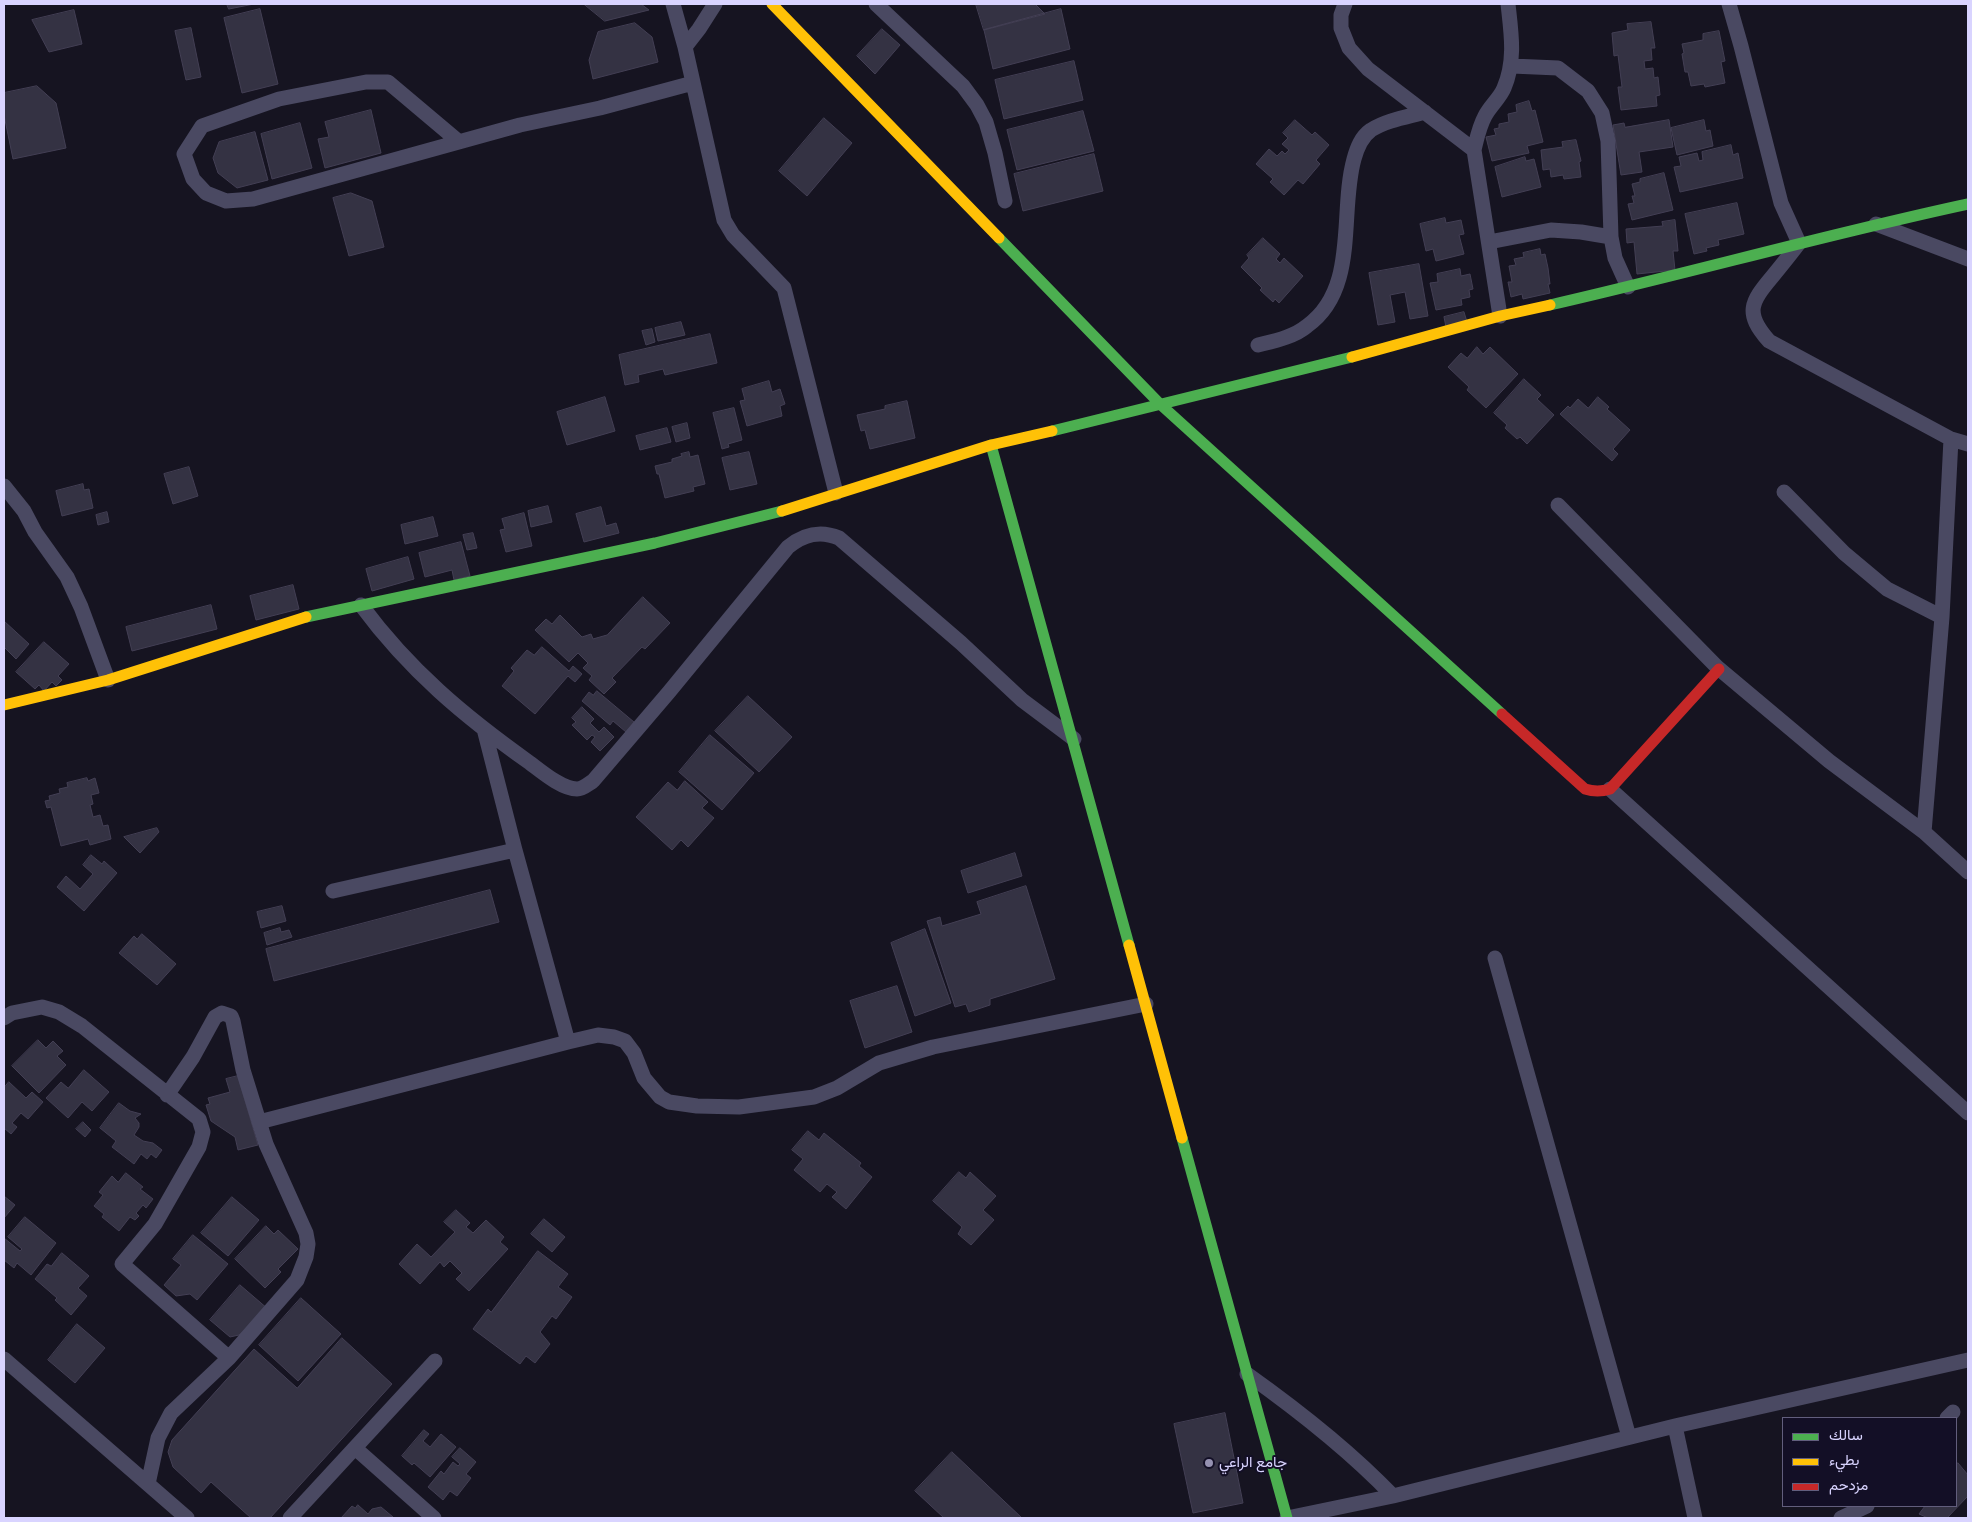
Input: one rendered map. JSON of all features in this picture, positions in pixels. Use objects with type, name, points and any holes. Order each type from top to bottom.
[{"type":"street","points":[[673,4],[685,47],[724,220],[733,235],[784,288],[836,493]]},
{"type":"street","points":[[685,47],[715,4]]},
{"type":"street","points":[[772,4],[1160,404],[1585,789],[1602,793],[1610,789],[1719,669]]},
{"type":"street","points":[[876,4],[964,86],[977,105],[986,122],[993,145],[1005,201]]},
{"type":"street","points":[[1345,4],[1341,15],[1341,28],[1349,48],[1368,69],[1474,150]]},
{"type":"street","points":[[1500,316],[1474,150],[1479,129],[1485,116],[1504,89],[1512,66],[1508,4]]},
{"type":"street","points":[[1729,4],[1782,203],[1799,244]]},
{"type":"street","points":[[1512,66],[1558,68],[1588,91],[1602,113],[1608,141],[1611,237],[1614,258],[1628,287]]},
{"type":"street","points":[[458,141],[388,82],[366,82],[279,99],[202,126],[184,154],[192,179],[206,193],[226,202],[253,198],[458,141],[520,125],[600,108],[693,83]]},
{"type":"street","points":[[1258,345],[1277,340],[1307,327],[1328,306],[1338,286],[1346,231],[1350,175],[1358,145],[1370,131],[1388,122],[1425,112]]},
{"type":"street","points":[[4,705],[108,680],[293,620],[655,543],[768,515],[991,446],[1318,367],[1500,316],[1628,287],[1876,224],[1968,204]]},
{"type":"street","points":[[1876,224],[1968,259]]},
{"type":"street","points":[[1489,242],[1551,230],[1611,237]]},
{"type":"street","points":[[1799,244],[1755,298],[1753,310],[1759,330],[1769,341],[1951,439],[1968,444]]},
{"type":"street","points":[[1924,832],[1942,617],[1951,439]]},
{"type":"street","points":[[991,446],[1074,739],[1287,1518],[1393,1496],[1675,1426],[1968,1360]]},
{"type":"street","points":[[4,486],[24,511],[35,532],[67,577],[81,607],[108,680]]},
{"type":"street","points":[[1784,492],[1844,553],[1887,589],[1942,617]]},
{"type":"street","points":[[1558,506],[1719,669],[1829,761],[1924,832],[1968,872]]},
{"type":"street","points":[[361,605],[385,638],[455,707],[552,779],[576,789],[585,787],[593,781],[669,692],[788,546],[799,538],[823,533],[839,538],[954,637],[1022,700],[1074,739]]},
{"type":"street","points":[[484,730],[568,1042]]},
{"type":"street","points":[[1610,789],[1968,1113]]},
{"type":"street","points":[[333,891],[515,850]]},
{"type":"street","points":[[1495,958],[1629,1437]]},
{"type":"street","points":[[260,1122],[598,1035],[614,1037],[625,1041],[634,1053],[644,1078],[660,1097],[669,1102],[697,1106],[739,1107],[778,1103],[814,1097],[837,1088],[879,1063],[933,1047],[1146,1004]]},
{"type":"street","points":[[4,1018],[12,1013],[42,1007],[59,1012],[82,1026],[199,1119],[203,1132],[199,1147],[155,1224],[122,1264],[228,1358]]},
{"type":"street","points":[[148,1484],[158,1438],[171,1414],[228,1358],[297,1280],[303,1267],[308,1244],[301,1219],[270,1152],[243,1070],[234,1021],[226,1013],[219,1013],[215,1016],[193,1056],[167,1095]]},
{"type":"street","points":[[4,1359],[187,1518]]},
{"type":"street","points":[[290,1518],[435,1361]]},
{"type":"street","points":[[1247,1374],[1294,1407],[1340,1446],[1393,1496]]},
{"type":"street","points":[[1675,1426],[1695,1518]]},
{"type":"street","points":[[355,1448],[434,1518]]},
{"type":"street","points":[[1841,1518],[1865,1507]]},
{"type":"building","points":[[227,4],[254,4],[229,9]]},
{"type":"building","points":[[584,4],[641,4],[649,10],[605,21]]},
{"type":"building","points":[[976,4],[1035,4],[1045,14],[984,30]]},
{"type":"building","points":[[260,9],[278,84],[242,93],[224,18]]},
{"type":"building","points":[[1061,9],[1070,49],[993,69],[984,30]]},
{"type":"building","points":[[74,10],[82,44],[49,52],[32,20]]},
{"type":"building","points":[[1651,22],[1655,48],[1651,48],[1652,60],[1644,61],[1645,69],[1653,68],[1654,78],[1658,77],[1660,95],[1656,96],[1657,106],[1621,110],[1618,87],[1622,87],[1618,55],[1614,56],[1612,33],[1628,30],[1627,24]]},
{"type":"building","points":[[635,23],[652,37],[658,62],[593,79],[589,60],[598,32]]},
{"type":"building","points":[[191,28],[201,77],[186,80],[175,31]]},
{"type":"building","points":[[882,29],[900,45],[875,74],[857,56]]},
{"type":"building","points":[[1719,31],[1725,61],[1721,62],[1725,83],[1705,87],[1704,84],[1691,86],[1688,72],[1685,72],[1682,44],[1703,40],[1703,34]]},
{"type":"building","points":[[1074,61],[1083,100],[1004,119],[995,80]]},
{"type":"building","points":[[37,86],[56,103],[66,148],[13,159],[4,115],[4,93]]},
{"type":"building","points":[[1529,101],[1532,111],[1535,110],[1543,142],[1527,146],[1529,153],[1492,161],[1486,137],[1496,135],[1494,129],[1499,128],[1499,124],[1509,122],[1508,114],[1517,112],[1516,105]]},
{"type":"building","points":[[371,110],[381,153],[325,168],[318,139],[329,137],[325,122]]},
{"type":"building","points":[[1083,111],[1094,151],[1017,170],[1007,130]]},
{"type":"building","points":[[824,118],[852,143],[807,196],[779,171]]},
{"type":"building","points":[[1295,120],[1312,135],[1315,132],[1329,145],[1316,160],[1320,164],[1303,184],[1298,180],[1284,195],[1270,182],[1273,179],[1256,164],[1269,149],[1277,156],[1282,151],[1285,154],[1289,150],[1282,144],[1288,138],[1283,133]]},
{"type":"building","points":[[1669,120],[1673,147],[1639,152],[1642,172],[1621,175],[1613,125],[1624,123],[1625,127]]},
{"type":"building","points":[[1704,120],[1706,131],[1710,130],[1713,146],[1677,155],[1671,128]]},
{"type":"building","points":[[300,123],[312,168],[272,179],[261,134]]},
{"type":"building","points":[[255,132],[268,180],[237,188],[218,173],[213,158],[219,142]]},
{"type":"building","points":[[1576,140],[1581,161],[1579,162],[1581,177],[1564,179],[1563,175],[1551,177],[1550,169],[1543,170],[1541,150],[1563,147],[1562,142]]},
{"type":"building","points":[[1731,145],[1733,155],[1738,153],[1743,178],[1680,192],[1674,167],[1681,166],[1679,157],[1697,153],[1699,161],[1703,160],[1702,152]]},
{"type":"building","points":[[1094,154],[1103,191],[1023,211],[1014,174]]},
{"type":"building","points":[[1525,157],[1526,161],[1534,159],[1541,187],[1502,197],[1495,167]]},
{"type":"building","points":[[1664,173],[1673,210],[1632,220],[1628,204],[1634,203],[1632,196],[1635,196],[1632,184],[1640,182],[1640,179]]},
{"type":"building","points":[[351,193],[372,201],[384,247],[349,256],[333,198]]},
{"type":"building","points":[[1737,203],[1744,234],[1718,240],[1719,245],[1706,248],[1707,251],[1694,254],[1685,214]]},
{"type":"building","points":[[1445,218],[1446,223],[1461,220],[1464,234],[1459,235],[1464,254],[1436,261],[1433,249],[1426,251],[1420,224]]},
{"type":"building","points":[[1675,220],[1678,251],[1673,251],[1675,270],[1637,274],[1634,242],[1627,243],[1626,229],[1663,226],[1662,222]]},
{"type":"building","points":[[1263,238],[1280,254],[1276,259],[1280,263],[1284,258],[1303,276],[1279,303],[1275,299],[1273,302],[1260,290],[1262,288],[1241,267],[1249,258],[1247,255]]},
{"type":"building","points":[[1540,249],[1541,255],[1545,254],[1550,293],[1523,299],[1522,294],[1511,297],[1508,282],[1512,282],[1509,266],[1516,265],[1514,259],[1524,257],[1523,253]]},
{"type":"building","points":[[1419,264],[1428,316],[1410,319],[1405,292],[1390,295],[1395,322],[1378,325],[1369,273]]},
{"type":"building","points":[[1460,269],[1461,276],[1470,274],[1473,289],[1469,290],[1470,297],[1461,299],[1462,305],[1436,310],[1430,283],[1438,282],[1437,274]]},
{"type":"building","points":[[1464,312],[1467,322],[1446,327],[1444,317]]},
{"type":"building","points":[[681,322],[685,335],[658,341],[655,328]]},
{"type":"building","points":[[652,329],[655,342],[646,345],[642,331]]},
{"type":"building","points":[[710,334],[717,363],[665,375],[663,369],[638,375],[639,382],[625,385],[619,355]]},
{"type":"building","points":[[1477,347],[1483,354],[1490,347],[1518,374],[1486,408],[1467,390],[1469,387],[1448,367],[1461,353],[1467,358]]},
{"type":"building","points":[[1524,379],[1541,395],[1537,399],[1554,415],[1527,444],[1520,437],[1517,439],[1505,428],[1507,425],[1494,413]]},
{"type":"building","points":[[769,381],[772,392],[780,389],[785,404],[780,406],[782,416],[747,426],[740,401],[745,400],[742,389]]},
{"type":"building","points":[[605,397],[615,431],[567,445],[557,412]]},
{"type":"building","points":[[1598,397],[1609,407],[1607,409],[1630,430],[1613,449],[1618,454],[1612,461],[1560,414],[1568,406],[1570,408],[1578,399],[1588,408]]},
{"type":"building","points":[[907,401],[915,438],[870,449],[865,430],[861,431],[857,415],[885,409],[885,406]]},
{"type":"building","points":[[734,408],[742,440],[728,444],[729,447],[722,449],[713,413]]},
{"type":"building","points":[[687,423],[690,438],[676,442],[672,427]]},
{"type":"building","points":[[667,428],[671,442],[640,450],[636,436]]},
{"type":"building","points":[[689,452],[690,457],[698,455],[705,484],[693,487],[694,491],[665,498],[655,466],[672,462],[672,459]]},
{"type":"building","points":[[749,452],[757,484],[730,490],[722,458]]},
{"type":"building","points":[[189,467],[198,496],[173,504],[164,474]]},
{"type":"building","points":[[83,484],[84,490],[89,489],[93,508],[62,516],[56,491]]},
{"type":"building","points":[[548,506],[552,522],[531,527],[528,511]]},
{"type":"building","points":[[601,507],[606,526],[616,523],[619,533],[584,542],[576,514]]},
{"type":"building","points":[[107,512],[109,522],[98,525],[96,515]]},
{"type":"building","points":[[524,513],[532,546],[506,552],[500,530],[505,529],[502,519]]},
{"type":"building","points":[[433,517],[438,536],[405,544],[401,525]]},
{"type":"building","points":[[473,533],[477,548],[467,550],[463,535]]},
{"type":"building","points":[[461,542],[470,576],[454,580],[452,570],[425,577],[419,553]]},
{"type":"building","points":[[408,557],[414,579],[372,591],[366,569]]},
{"type":"building","points":[[293,585],[299,609],[256,620],[250,596]]},
{"type":"building","points":[[643,597],[670,623],[645,649],[642,647],[612,678],[616,682],[604,694],[589,680],[592,676],[583,668],[588,663],[578,653],[569,662],[535,630],[546,619],[552,624],[560,615],[582,637],[591,634],[593,639],[607,635]]},
{"type":"building","points":[[211,605],[217,629],[132,651],[126,627]]},
{"type":"building","points":[[4,621],[29,644],[16,659],[4,647]]},
{"type":"building","points":[[44,642],[69,664],[58,676],[62,680],[56,686],[52,682],[44,691],[39,685],[35,689],[16,672]]},
{"type":"building","points":[[542,647],[569,671],[573,666],[582,674],[575,682],[568,676],[535,714],[502,686],[514,671],[511,668],[527,650],[534,655]]},
{"type":"building","points":[[597,691],[634,722],[626,732],[613,721],[610,725],[582,701],[589,692],[593,695]]},
{"type":"building","points":[[748,696],[792,737],[759,772],[715,731]]},
{"type":"building","points":[[582,707],[594,719],[590,723],[599,732],[604,727],[614,737],[600,751],[591,742],[595,737],[592,735],[587,740],[572,725],[576,722],[572,718]]},
{"type":"building","points":[[710,735],[754,773],[722,810],[679,772]]},
{"type":"building","points":[[87,778],[88,781],[95,778],[99,793],[91,795],[93,804],[90,805],[93,817],[100,815],[103,826],[108,825],[111,839],[90,845],[88,839],[61,846],[51,807],[47,808],[45,801],[50,800],[49,796],[60,793],[59,789],[68,787],[67,783]]},
{"type":"building","points":[[685,781],[708,802],[702,808],[714,818],[688,847],[681,840],[672,850],[636,817],[668,782],[677,790]]},
{"type":"building","points":[[157,828],[159,832],[140,853],[124,837]]},
{"type":"building","points":[[1015,853],[1022,876],[968,893],[961,871]]},
{"type":"building","points":[[91,855],[102,864],[104,861],[117,873],[84,911],[57,887],[66,876],[80,889],[93,874],[83,865]]},
{"type":"building","points":[[1026,886],[1055,979],[990,999],[990,1005],[969,1012],[966,1004],[955,1007],[927,921],[940,917],[942,926],[981,914],[977,902]]},
{"type":"building","points":[[490,890],[499,922],[274,981],[266,949]]},
{"type":"building","points":[[282,906],[286,921],[261,928],[257,912]]},
{"type":"building","points":[[280,928],[281,932],[289,930],[292,937],[267,945],[264,933]]},
{"type":"building","points":[[925,929],[951,1003],[915,1016],[891,943]]},
{"type":"building","points":[[142,934],[176,964],[157,985],[119,953],[134,936],[137,939]]},
{"type":"building","points":[[897,986],[912,1032],[865,1048],[850,1001]]},
{"type":"building","points":[[38,1040],[46,1048],[53,1041],[63,1051],[57,1056],[66,1065],[39,1093],[12,1066]]},
{"type":"building","points":[[84,1070],[109,1092],[92,1111],[82,1102],[68,1118],[46,1098],[61,1082],[68,1088]]},
{"type":"building","points":[[238,1076],[258,1145],[238,1150],[235,1137],[211,1121],[206,1105],[210,1104],[208,1098],[230,1092],[226,1079]]},
{"type":"building","points":[[9,1082],[26,1098],[32,1092],[43,1102],[28,1119],[21,1113],[12,1123],[17,1127],[11,1134],[4,1128],[4,1088]]},
{"type":"building","points":[[119,1103],[130,1111],[141,1114],[135,1118],[139,1123],[139,1127],[134,1135],[143,1141],[153,1143],[162,1150],[156,1158],[151,1154],[147,1159],[141,1154],[134,1164],[112,1147],[116,1141],[100,1128]]},
{"type":"building","points":[[83,1122],[91,1130],[85,1137],[76,1129]]},
{"type":"building","points":[[808,1131],[819,1140],[824,1133],[861,1163],[859,1166],[872,1177],[846,1209],[832,1197],[837,1192],[827,1184],[820,1192],[794,1170],[803,1159],[792,1150]]},
{"type":"building","points":[[959,1172],[966,1178],[970,1172],[996,1196],[983,1210],[994,1220],[971,1245],[958,1234],[962,1227],[933,1201]]},
{"type":"building","points":[[126,1173],[143,1187],[140,1189],[153,1199],[146,1208],[143,1205],[136,1213],[139,1216],[135,1220],[130,1217],[119,1231],[102,1217],[104,1214],[94,1206],[103,1195],[99,1192],[112,1176],[118,1182]]},
{"type":"building","points":[[4,1196],[15,1205],[4,1218]]},
{"type":"building","points":[[232,1197],[259,1220],[228,1256],[201,1233]]},
{"type":"building","points":[[456,1210],[470,1223],[466,1227],[473,1233],[486,1220],[504,1237],[500,1242],[508,1249],[469,1291],[456,1279],[462,1273],[450,1261],[444,1267],[440,1262],[420,1284],[399,1264],[417,1244],[431,1257],[455,1232],[444,1222]]},
{"type":"building","points":[[25,1217],[56,1243],[31,1275],[17,1263],[14,1268],[4,1260],[4,1238],[20,1251],[22,1249],[8,1237]]},
{"type":"building","points":[[544,1219],[565,1237],[552,1252],[531,1234]]},
{"type":"building","points":[[266,1226],[274,1234],[278,1230],[298,1249],[278,1269],[281,1272],[265,1288],[235,1259]]},
{"type":"building","points":[[193,1235],[228,1264],[197,1300],[190,1294],[176,1296],[164,1285],[181,1265],[173,1259]]},
{"type":"building","points":[[538,1251],[568,1274],[558,1287],[572,1297],[556,1319],[552,1316],[540,1332],[550,1344],[535,1363],[526,1356],[520,1364],[473,1329],[488,1309],[491,1312]]},
{"type":"building","points":[[62,1253],[89,1276],[78,1288],[87,1296],[71,1315],[55,1300],[57,1298],[35,1279],[47,1264],[51,1266]]},
{"type":"building","points":[[240,1285],[268,1309],[239,1335],[230,1337],[210,1320]]},
{"type":"building","points":[[301,1298],[341,1334],[298,1381],[259,1345]]},
{"type":"building","points":[[77,1324],[105,1348],[75,1383],[48,1360]]},
{"type":"building","points":[[342,1338],[392,1384],[270,1518],[251,1518],[211,1482],[201,1493],[173,1467],[168,1452],[172,1440],[254,1349],[297,1388]]},
{"type":"building","name":"جامع الراعي","points":[[1225,1413],[1243,1503],[1193,1513],[1174,1424]]},
{"type":"building","points":[[424,1430],[429,1434],[423,1441],[430,1447],[441,1434],[456,1447],[430,1477],[414,1463],[412,1465],[402,1456]]},
{"type":"building","points":[[460,1448],[476,1462],[466,1474],[471,1478],[457,1496],[450,1491],[443,1500],[428,1487],[441,1471],[444,1474],[453,1462],[458,1466],[460,1464],[452,1457]]},
{"type":"building","points":[[952,1452],[1022,1518],[944,1518],[915,1491]]},
{"type":"building","points":[[1958,1463],[1968,1475],[1968,1496],[1947,1518],[1928,1518],[1919,1514],[1924,1507],[1957,1507]]},
{"type":"building","points":[[358,1505],[368,1514],[372,1509],[381,1507],[393,1517],[341,1518],[352,1506],[355,1508]]},
{"type":"traffic: fast","points":[[1550,305],[1968,204]]},
{"type":"traffic: fast","points":[[999,238],[1160,404],[1502,714]]},
{"type":"traffic: fast","points":[[1052,431],[1352,357]]},
{"type":"traffic: fast","points":[[991,445],[1129,945]]},
{"type":"traffic: fast","points":[[306,617],[655,543],[782,511]]},
{"type":"traffic: fast","points":[[1182,1138],[1287,1518]]},
{"type":"traffic: slow","points":[[772,4],[999,238]]},
{"type":"traffic: slow","points":[[1352,357],[1500,316],[1550,305]]},
{"type":"traffic: slow","points":[[782,511],[991,445],[1052,431]]},
{"type":"traffic: slow","points":[[4,705],[108,680],[306,617]]},
{"type":"traffic: slow","points":[[1129,945],[1182,1138]]},
{"type":"traffic: jam","points":[[1502,714],[1585,789],[1604,791],[1610,789],[1719,669]]},
{"type":"place","name":"جامع الراعي","points":[[1209,1463]]}]
